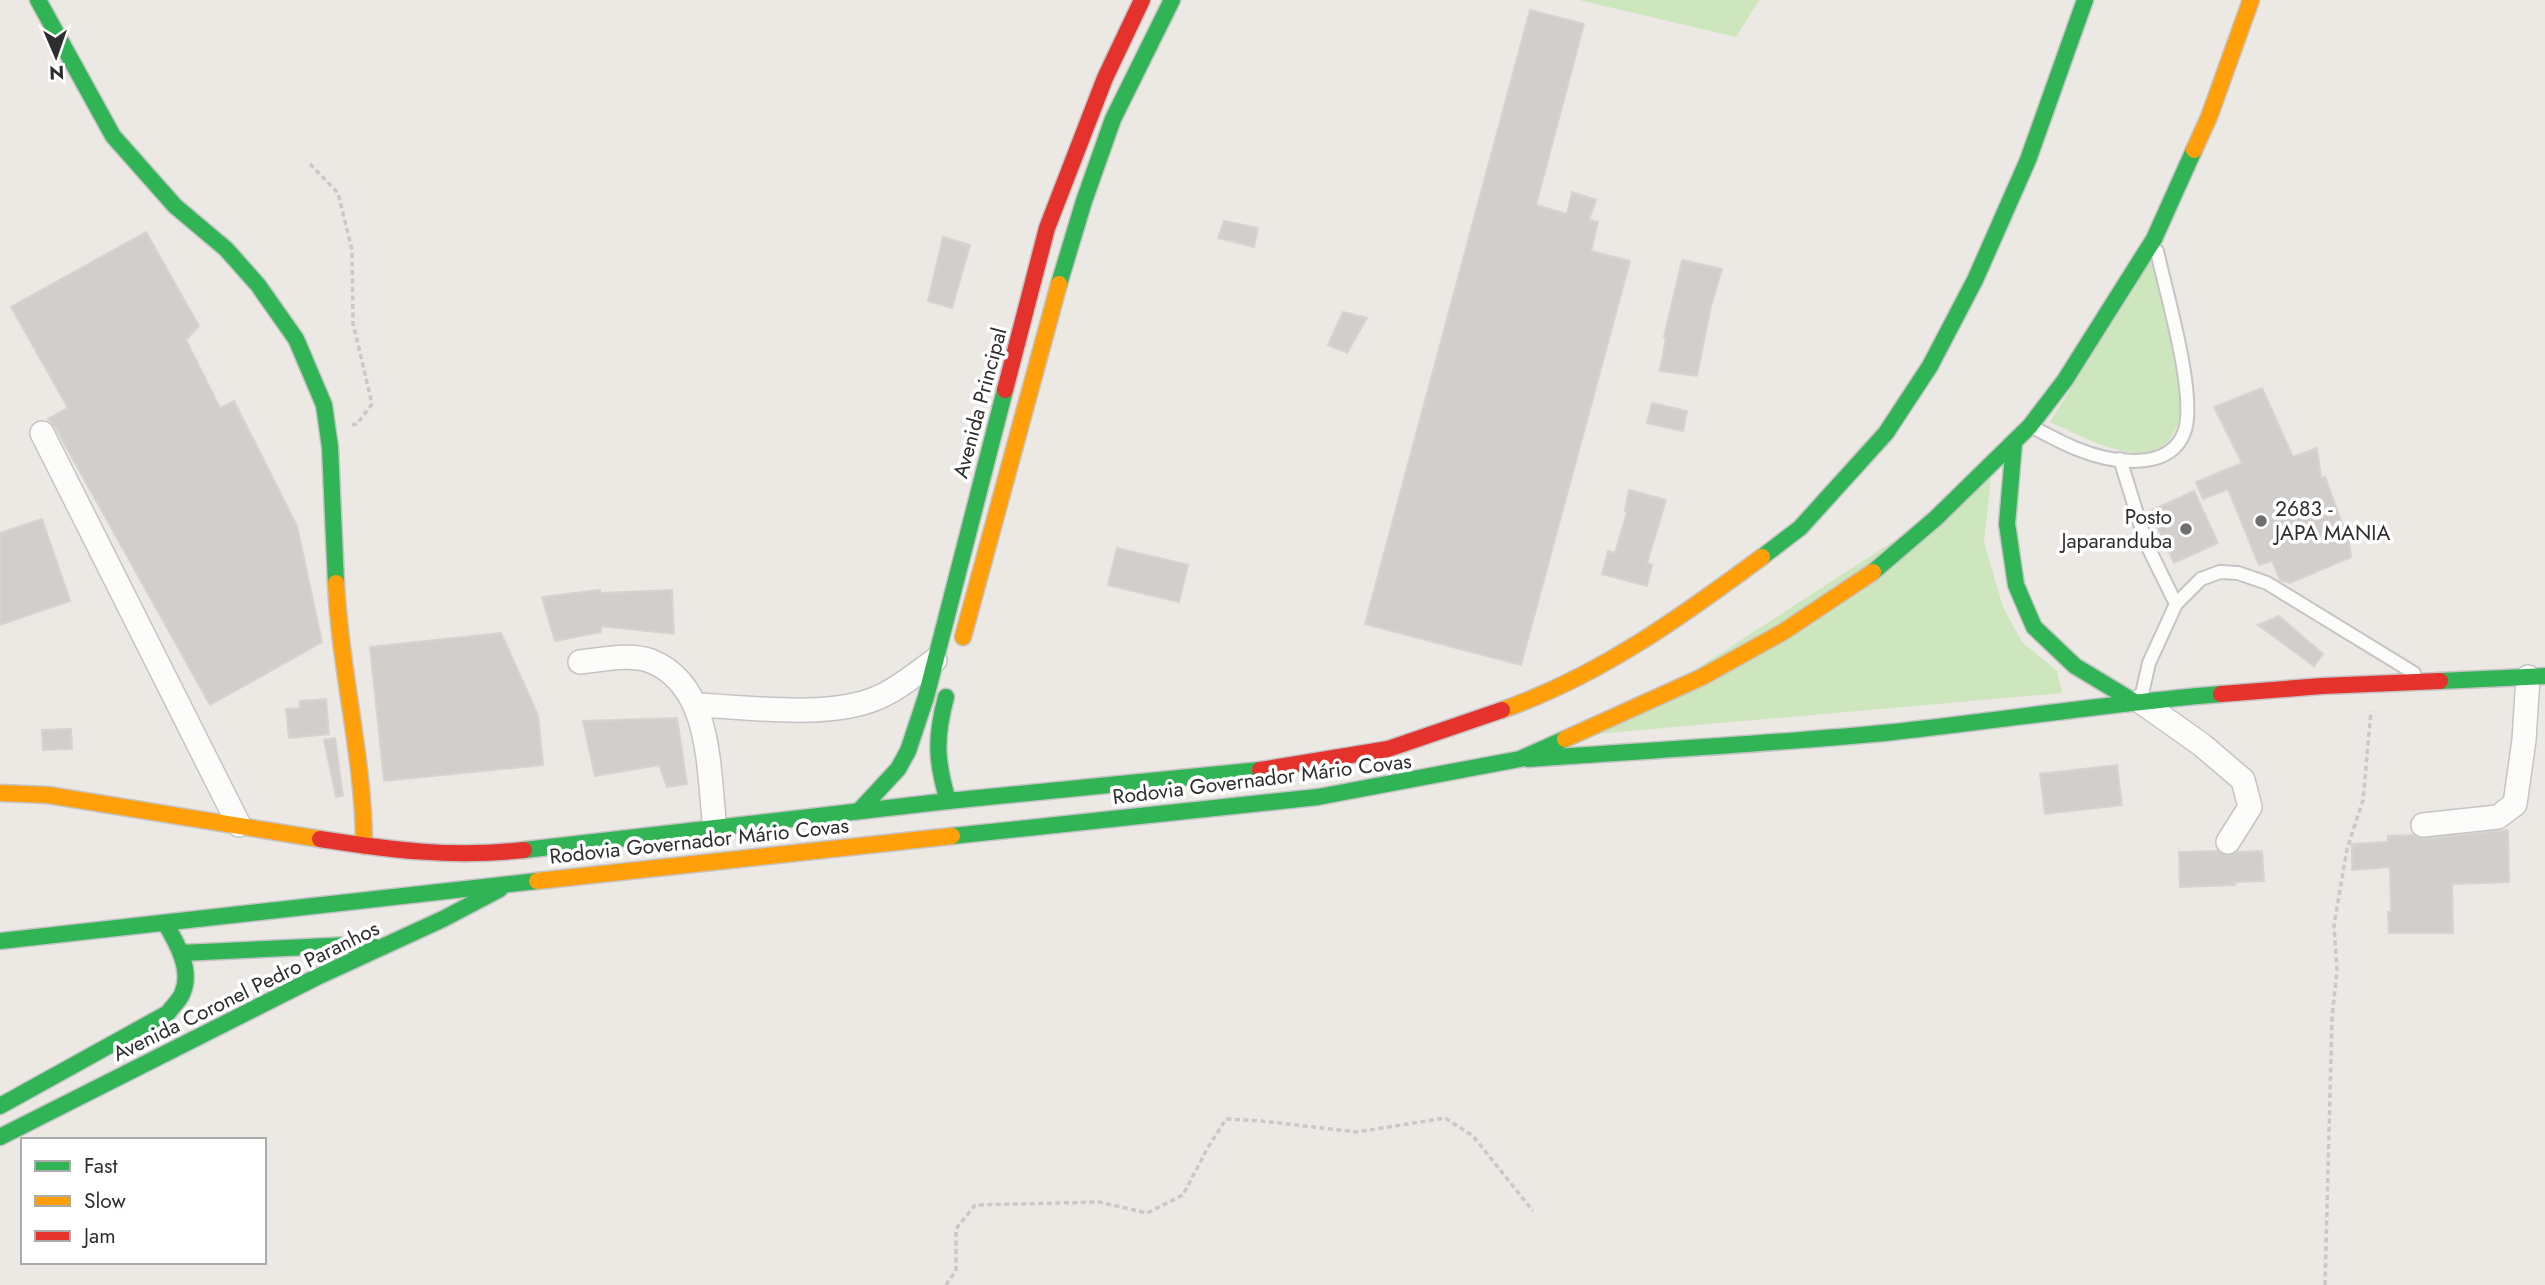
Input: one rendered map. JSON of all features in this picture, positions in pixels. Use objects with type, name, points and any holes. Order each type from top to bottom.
[{"type":"main road","points":[[38,0],[113,136],[176,206],[226,249],[258,285],[296,340],[324,405],[338,624],[364,810],[364,846]]},
{"type":"main road","name":"Avenida Principal","points":[[949,650],[1047,228],[1091,110],[1142,0]]},
{"type":"main road","name":"Avenida Principal","points":[[859,811],[898,769],[908,751],[926,697],[949,650],[1084,201],[1113,119],[1172,0]]},
{"type":"main road","name":"Rodovia Governador Mário Covas","points":[[0,793],[48,795],[364,846],[428,853],[506,852],[948,801],[1255,770],[1388,749],[1513,706],[1586,674],[1645,641],[1712,594],[1800,528],[1886,433],[1930,366],[1975,280],[2028,160],[2085,0]]},
{"type":"main road","name":"Rodovia Governador Mário Covas","points":[[0,941],[510,883],[1318,797],[1520,759],[1647,704],[1783,632],[1866,578],[1936,518],[2014,443],[2065,380],[2154,239],[2209,117],[2251,0]]},
{"type":"main road","points":[[2014,443],[2007,524],[2016,585],[2034,627],[2075,667],[2137,701]]},
{"type":"main road","points":[[1520,759],[1879,734],[2060,713],[2137,701],[2532,676]]},
{"type":"main road","points":[[948,801],[935,749],[950,683]]},
{"type":"main road","name":"Avenida Coronel Pedro Paranhos","points":[[0,1138],[230,1020],[443,919],[510,883]]},
{"type":"main road","name":"Avenida Coronel Pedro Paranhos","points":[[0,1106],[167,1013],[183,992],[184,972],[181,953],[165,923]]},
{"type":"main road","points":[[181,953],[390,943]]},
{"type":"street","points":[[42,433],[239,825]]},
{"type":"street","points":[[696,705],[811,709],[849,707],[878,698],[949,650]]},
{"type":"street","points":[[580,662],[626,658],[649,660],[688,688],[696,705],[705,746],[715,829]]},
{"type":"street","points":[[2423,825],[2498,817],[2515,804],[2532,676],[2545,659]]},
{"type":"street","points":[[2137,701],[2202,745],[2243,780],[2250,807],[2228,842]]},
{"type":"lane","points":[[2030,426],[2078,450],[2120,459],[2141,461],[2161,457],[2175,447],[2185,430],[2187,399],[2183,368],[2154,239]]},
{"type":"lane","points":[[2120,459],[2146,543],[2176,604]]},
{"type":"lane","points":[[2137,701],[2149,663],[2176,604],[2201,579],[2220,572],[2238,573],[2267,583],[2430,682]]},
{"type":"path","points":[[310,164],[338,193],[341,204],[352,250],[353,323],[372,404],[357,424],[327,429]]},
{"type":"path","points":[[2325,1285],[2332,1018],[2337,970],[2334,925],[2347,849],[2363,800],[2373,684]]},
{"type":"path","points":[[946,1285],[956,1270],[956,1229],[975,1205],[1098,1202],[1147,1213],[1182,1195],[1226,1119],[1357,1132],[1445,1118],[1473,1136],[1533,1211]]},
{"type":"green space","points":[[1579,0],[1759,0],[1736,37]]},
{"type":"green space","points":[[2156,252],[2184,390],[2179,421],[2169,440],[2155,450],[2137,453],[2117,450],[2050,422]]},
{"type":"green space","points":[[1991,478],[1984,542],[2003,607],[2022,642],[2057,671],[2062,693],[1596,734]]},
{"type":"building","points":[[1530,10],[1584,24],[1536,205],[1567,214],[1572,192],[1596,200],[1589,220],[1598,222],[1591,251],[1630,261],[1521,665],[1365,624]]},
{"type":"building","points":[[1224,221],[1258,228],[1254,247],[1218,238]]},
{"type":"building","points":[[146,232],[199,326],[186,340],[220,408],[234,401],[297,526],[322,642],[210,705],[55,427],[48,419],[68,408],[11,307]]},
{"type":"building","points":[[943,237],[970,245],[952,308],[928,301]]},
{"type":"building","points":[[1682,260],[1722,269],[1711,306],[1697,376],[1660,371],[1664,337]]},
{"type":"building","points":[[1343,312],[1367,318],[1347,353],[1328,345]]},
{"type":"building","points":[[2262,388],[2293,457],[2317,448],[2321,478],[2325,477],[2343,526],[2347,524],[2351,557],[2290,583],[2280,580],[2272,561],[2259,565],[2228,489],[2203,499],[2196,482],[2242,463],[2214,407]]},
{"type":"building","points":[[1652,403],[1687,411],[1683,431],[1647,423]]},
{"type":"building","points":[[1629,490],[1666,500],[1647,563],[1652,565],[1647,586],[1602,574],[1608,551],[1615,553],[1627,512]]},
{"type":"building","points":[[2194,491],[2218,543],[2174,563],[2150,511]]},
{"type":"building","points":[[42,519],[70,601],[0,625],[0,533]]},
{"type":"building","points":[[1117,548],[1188,565],[1179,602],[1108,585]]},
{"type":"building","points":[[600,590],[600,593],[672,590],[674,634],[601,626],[601,632],[555,641],[542,597]]},
{"type":"building","points":[[2279,616],[2323,654],[2314,666],[2258,625]]},
{"type":"building","points":[[501,633],[538,715],[543,765],[384,781],[370,647]]},
{"type":"building","points":[[326,699],[329,734],[289,738],[286,709],[300,708],[300,701]]},
{"type":"building","points":[[677,718],[687,784],[667,787],[659,765],[595,776],[583,721]]},
{"type":"building","points":[[71,729],[72,749],[43,750],[42,730]]},
{"type":"building","points":[[335,738],[343,796],[336,797],[324,740]]},
{"type":"building","points":[[2117,765],[2122,805],[2045,814],[2040,774]]},
{"type":"building","points":[[2508,830],[2509,882],[2452,884],[2453,933],[2389,933],[2390,867],[2352,870],[2352,844],[2388,842],[2388,836],[2413,835],[2424,839]]},
{"type":"building","points":[[2218,851],[2228,856],[2238,852],[2262,851],[2264,881],[2180,887],[2179,852]]},
{"type":"traffic: fast","points":[[38,0],[113,136],[175,206],[226,249],[258,285],[296,339],[324,405],[330,447],[336,583]]},
{"type":"traffic: fast","points":[[1059,284],[1113,119],[1172,0]]},
{"type":"traffic: fast","points":[[1762,557],[1800,528],[1886,433],[1930,366],[1975,280],[2028,160],[2085,0]]},
{"type":"traffic: fast","points":[[1873,572],[1936,518],[2030,426],[2065,380],[2154,239],[2194,150]]},
{"type":"traffic: fast","points":[[859,811],[898,769],[908,751],[926,697],[1005,390]]},
{"type":"traffic: fast","points":[[2014,443],[2007,524],[2016,585],[2034,627],[2075,666],[2133,701]]},
{"type":"traffic: fast","points":[[2440,681],[2545,676]]},
{"type":"traffic: fast","points":[[1528,759],[1894,732],[2221,694]]},
{"type":"traffic: fast","points":[[946,697],[938,749],[948,801]]},
{"type":"traffic: fast","points":[[952,836],[1318,797],[1520,759],[1565,739]]},
{"type":"traffic: fast","points":[[524,850],[948,801],[1260,770]]},
{"type":"traffic: fast","points":[[0,941],[537,881]]},
{"type":"traffic: fast","points":[[0,1137],[317,977],[443,919],[500,889]]},
{"type":"traffic: fast","points":[[0,1106],[168,1013],[182,994],[186,976],[179,948],[165,923]]},
{"type":"traffic: fast","points":[[181,953],[371,944]]},
{"type":"traffic: slow","points":[[2194,150],[2209,117],[2251,0]]},
{"type":"traffic: slow","points":[[963,637],[1059,284]]},
{"type":"traffic: slow","points":[[1502,710],[1538,696],[1606,662],[1670,623],[1762,557]]},
{"type":"traffic: slow","points":[[1565,739],[1702,677],[1783,632],[1873,572]]},
{"type":"traffic: slow","points":[[336,583],[360,780],[364,846]]},
{"type":"traffic: slow","points":[[0,793],[48,795],[320,839]]},
{"type":"traffic: slow","points":[[537,881],[952,836]]},
{"type":"traffic: jam","points":[[1005,390],[1047,228],[1105,78],[1142,0]]},
{"type":"traffic: jam","points":[[2221,694],[2440,681]]},
{"type":"traffic: jam","points":[[1260,770],[1388,749],[1502,710]]},
{"type":"traffic: jam","points":[[320,839],[422,852],[524,850]]},
{"type":"place","name":"2683 - JAPA MANIA","points":[[2261,521]]},
{"type":"place","name":"Posto Japaranduba","points":[[2186,529]]}]
